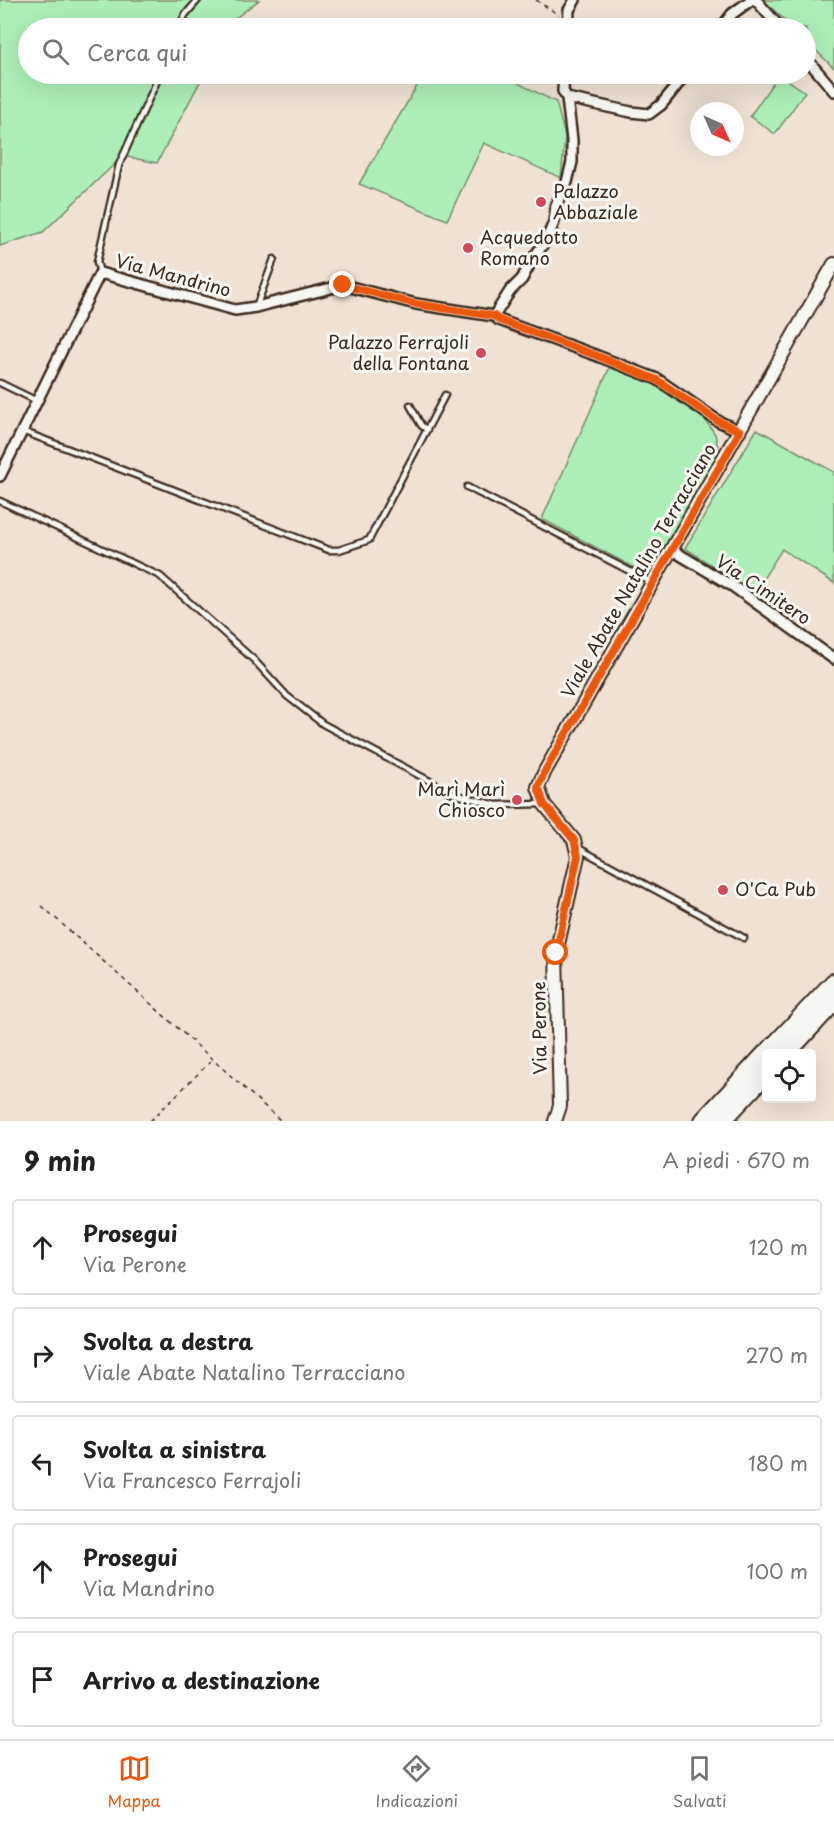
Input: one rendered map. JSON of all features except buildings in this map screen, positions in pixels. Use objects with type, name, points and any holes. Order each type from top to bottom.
[{"type":"highway","points":[[772,1049],[834,983]]},
{"type":"highway","points":[[789,1049],[834,1001]]},
{"type":"highway","points":[[704,1121],[762,1059]]},
{"type":"highway","points":[[721,1121],[762,1077]]},
{"type":"street","points":[[568,18],[569,10],[574,0]]},
{"type":"street","points":[[729,18],[751,0]]},
{"type":"street","points":[[756,0],[771,18]]},
{"type":"street","points":[[816,70],[834,91]]},
{"type":"street","points":[[494,316],[510,291],[522,279],[547,238],[554,222],[556,205],[567,182],[572,162],[572,140],[563,84]]},
{"type":"street","points":[[567,99],[649,114],[661,105],[678,84]]},
{"type":"street","name":"Viale Abate Natalino Terracciano","points":[[544,804],[538,787],[545,771],[834,264]]},
{"type":"street","name":"Via Mandrino","points":[[0,476],[100,273],[235,310],[256,307],[343,285],[416,304],[494,316],[499,320],[657,380],[718,421],[740,431]]},
{"type":"street","name":"Via Cimitero","points":[[672,550],[734,587],[834,659]]},
{"type":"street","points":[[544,804],[574,840],[576,847]]},
{"type":"street","name":"Via Perone","points":[[555,1121],[560,1106],[556,953],[578,856],[576,847]]},
{"type":"lane","points":[[184,18],[198,0]]},
{"type":"lane","points":[[100,273],[97,262],[119,165],[155,84]]},
{"type":"lane","points":[[256,307],[274,259]]},
{"type":"lane","points":[[0,383],[37,401]]},
{"type":"lane","points":[[22,431],[329,550],[339,550],[369,540],[446,395]]},
{"type":"lane","points":[[410,405],[421,425],[427,430]]},
{"type":"lane","points":[[466,487],[653,583]]},
{"type":"lane","points":[[0,501],[160,576],[254,660],[287,696],[323,724],[454,794],[496,805],[544,804]]},
{"type":"lane","points":[[576,847],[744,938]]},
{"type":"path","points":[[536,0],[560,18]]},
{"type":"path","points":[[42,906],[281,1121]]},
{"type":"path","points":[[150,1121],[212,1059]]},
{"type":"green space","points":[[0,0],[259,0],[236,18],[18,18],[18,84],[199,84],[157,163],[123,156],[43,232],[0,246]]},
{"type":"green space","points":[[763,0],[834,0],[834,68],[816,51],[816,18],[782,18]]},
{"type":"green space","points":[[418,84],[520,84],[556,102],[565,136],[561,178],[484,143],[447,220],[359,184]]},
{"type":"green space","points":[[772,84],[793,84],[805,92],[775,134],[750,116]]},
{"type":"green space","points":[[610,367],[655,382],[702,415],[715,434],[720,456],[650,576],[542,519]]},
{"type":"green space","points":[[757,429],[834,472],[834,583],[782,549],[754,593],[685,548]]},
{"type":"place","name":"Palazzo Abbaziale","points":[[541,202]]},
{"type":"place","name":"Acquedotto Romano","points":[[468,248]]},
{"type":"place","name":"Palazzo Ferrajoli della Fontana","points":[[481,353]]},
{"type":"place","name":"Marì Marì Chiosco","points":[[517,800]]},
{"type":"place","name":"O'Ca Pub","points":[[723,890]]},
{"type":"route","points":[[343,285],[416,304],[494,316],[499,320],[657,380],[718,421],[740,431],[545,771],[538,787],[544,804],[574,840],[578,856],[556,953]]}]
